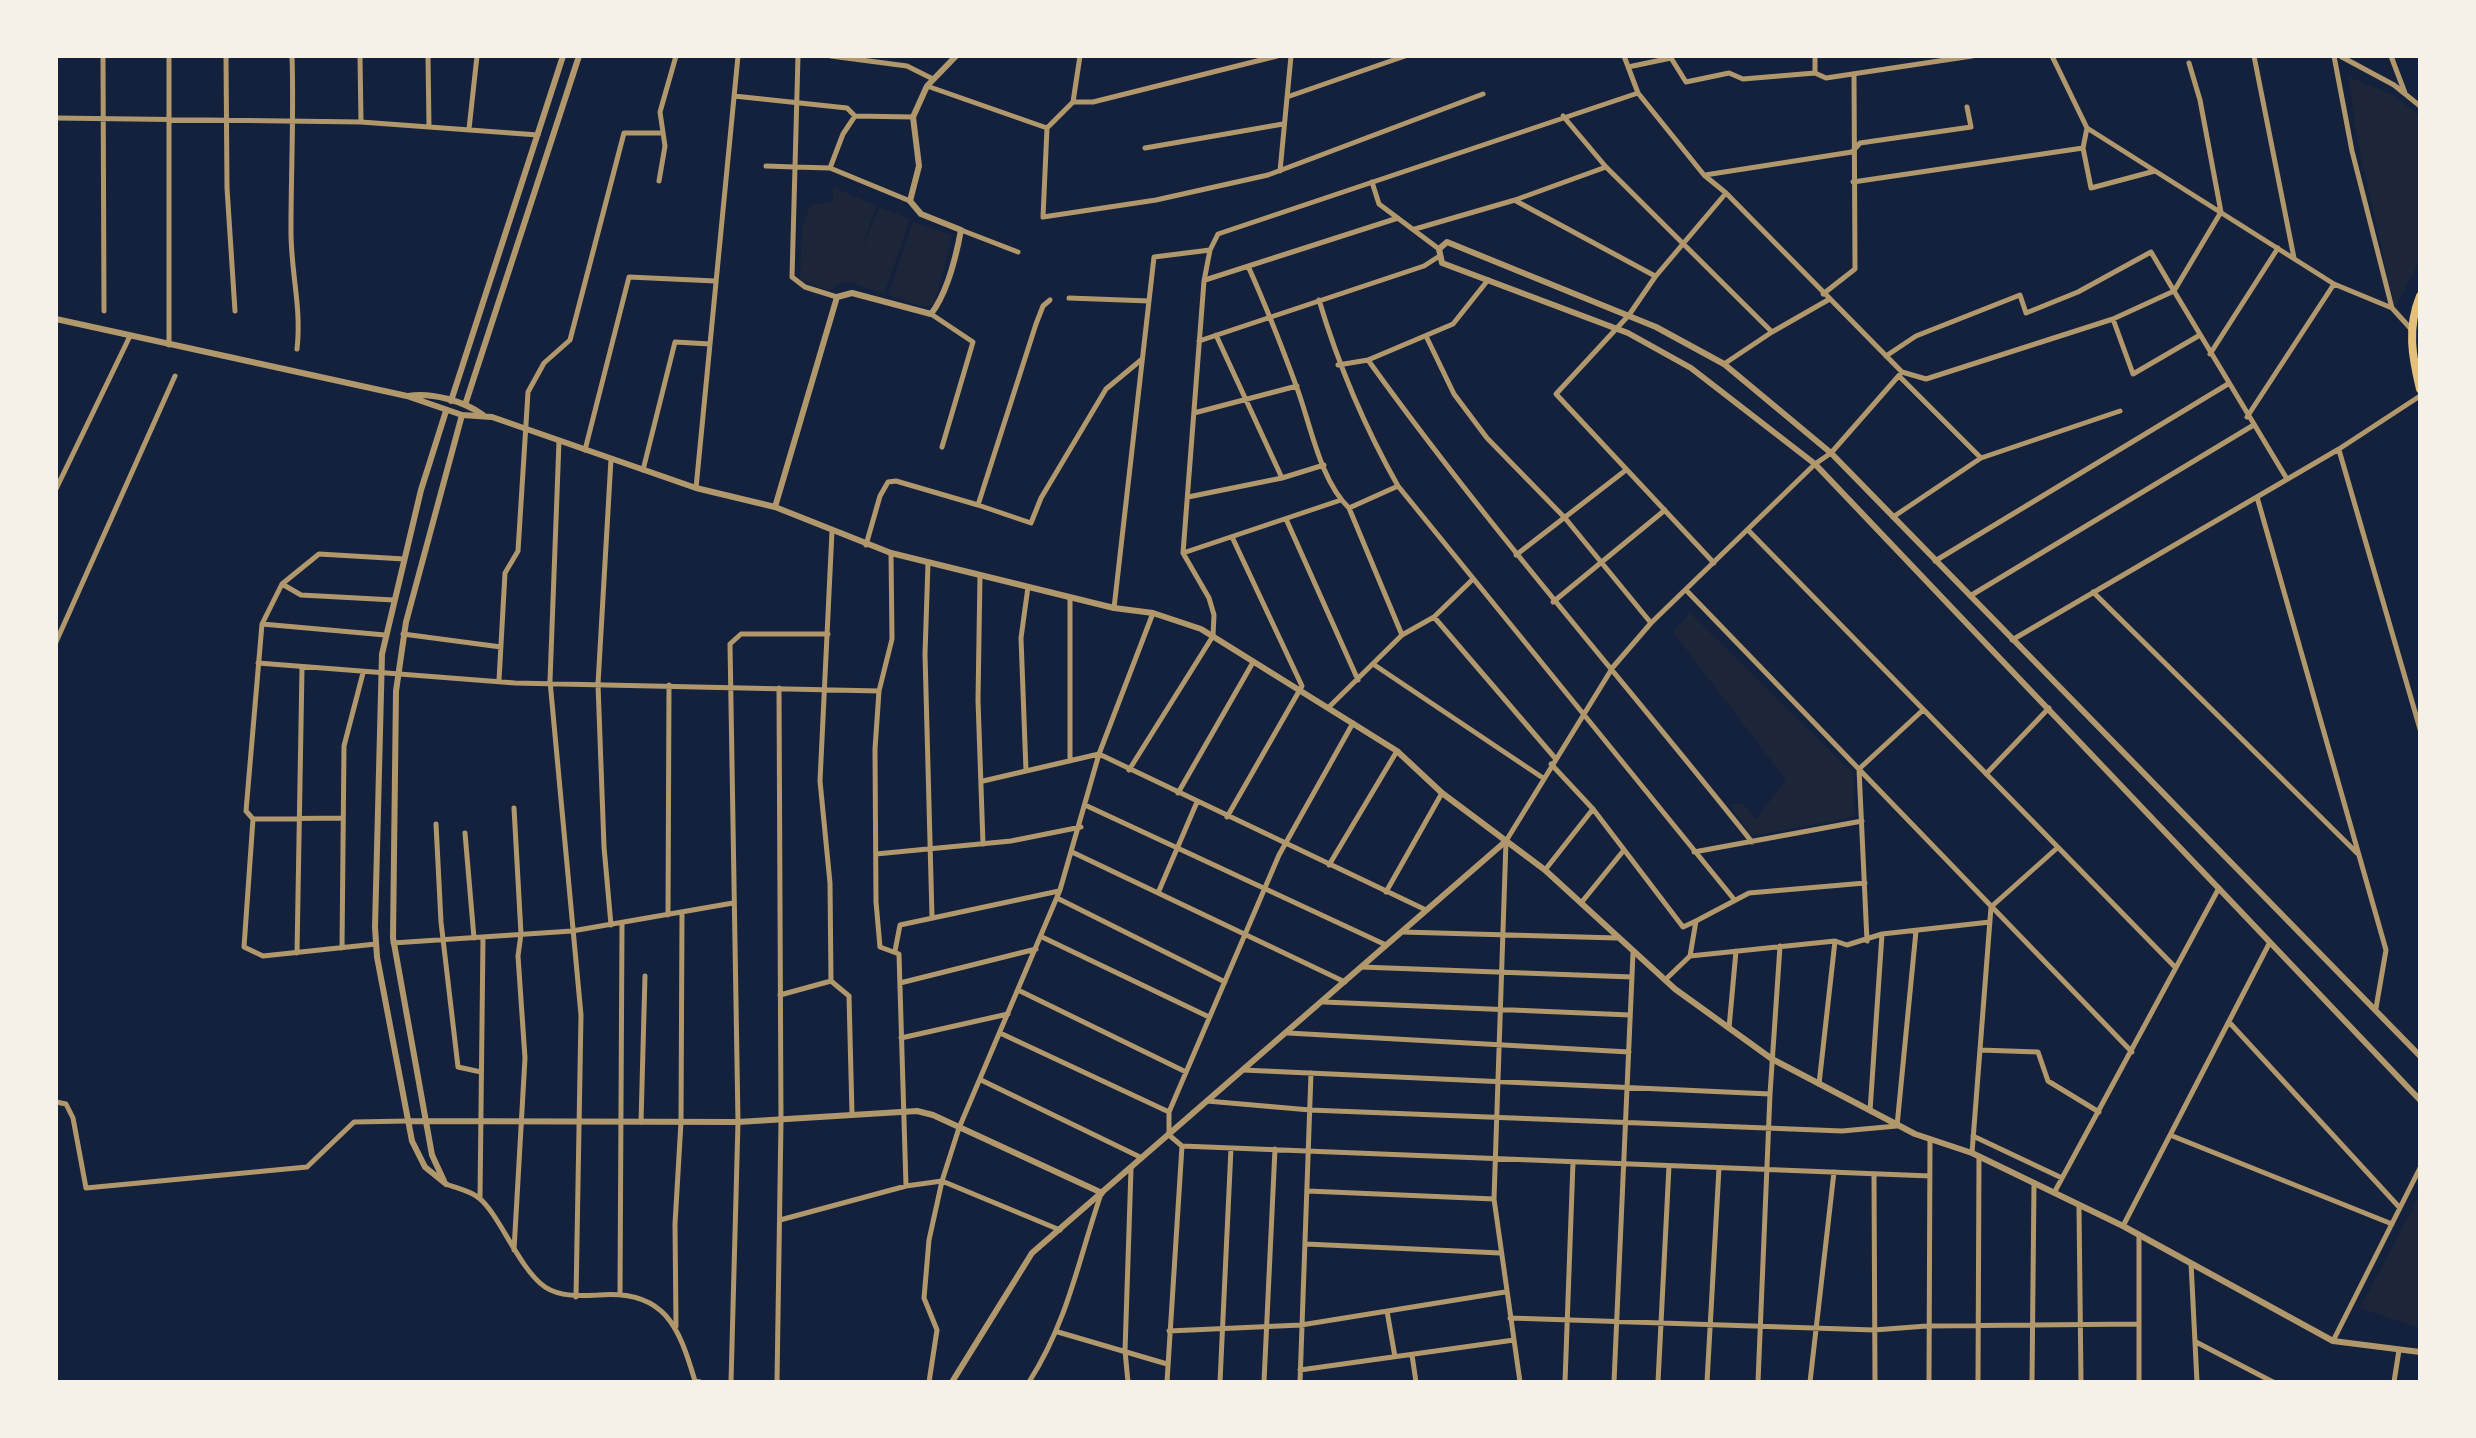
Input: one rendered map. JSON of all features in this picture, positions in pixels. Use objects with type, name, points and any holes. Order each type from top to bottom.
[{"type":"main road","points":[[2420,296],[2411,319],[2420,389]]},
{"type":"street","points":[[103,56],[104,311]]},
{"type":"street","points":[[169,56],[169,345]]},
{"type":"street","points":[[226,56],[235,311]]},
{"type":"street","points":[[292,56],[295,122],[291,227],[300,315],[297,349]]},
{"type":"street","points":[[360,56],[361,122]]},
{"type":"street","points":[[428,56],[429,127]]},
{"type":"street","points":[[469,129],[477,56]]},
{"type":"street","points":[[451,401],[563,56]]},
{"type":"street","points":[[465,405],[579,56]]},
{"type":"street","points":[[659,181],[665,146],[660,112],[676,56]]},
{"type":"street","points":[[696,488],[738,56]]},
{"type":"street","points":[[798,56],[792,277],[805,287],[837,297],[852,293],[931,314],[973,342],[942,447]]},
{"type":"street","points":[[831,56],[907,66],[933,79]]},
{"type":"street","points":[[907,66],[910,56]]},
{"type":"street","points":[[910,201],[919,166],[913,117],[927,86],[956,56]]},
{"type":"street","points":[[1080,56],[1073,102],[1047,128],[1043,217],[1156,200],[1280,171],[1483,94]]},
{"type":"street","points":[[1073,102],[1093,102],[1254,58],[1277,56]]},
{"type":"street","points":[[1280,171],[1291,56]]},
{"type":"street","points":[[1287,97],[1405,56]]},
{"type":"street","points":[[1624,56],[1638,93],[1704,175],[1726,193],[1886,356],[1981,458]]},
{"type":"street","points":[[1815,56],[1815,73]]},
{"type":"street","points":[[1628,67],[1671,58],[1686,82],[1729,73],[1743,79],[1815,73],[1826,78],[1972,56]]},
{"type":"street","points":[[2052,56],[2087,128],[2334,284],[2392,308],[2411,329]]},
{"type":"street","points":[[2254,56],[2294,258]]},
{"type":"street","points":[[2334,56],[2352,151],[2392,308]]},
{"type":"street","points":[[2340,56],[2420,106]]},
{"type":"street","points":[[2391,56],[2405,94]]},
{"type":"street","points":[[1900,374],[1926,379],[2113,319],[2174,291],[2221,212],[2200,100],[2189,63]]},
{"type":"street","points":[[1823,294],[1855,269],[1854,74]]},
{"type":"street","points":[[927,86],[1047,128]]},
{"type":"street","points":[[1129,770],[1213,636],[1214,615],[1209,598],[1183,553],[1204,281],[1210,250],[1218,234],[1638,93]]},
{"type":"street","points":[[734,96],[847,108],[855,116],[913,117]]},
{"type":"street","points":[[1704,175],[1852,152],[1860,143],[1971,127],[1967,107]]},
{"type":"street","points":[[830,168],[843,134],[855,116]]},
{"type":"street","points":[[1563,116],[1606,167],[1772,332]]},
{"type":"street","points":[[56,118],[170,122],[226,118],[361,122],[538,135]]},
{"type":"street","points":[[1145,148],[1283,124]]},
{"type":"street","points":[[2087,128],[2083,148],[2091,188],[2156,170]]},
{"type":"street","points":[[499,680],[505,573],[518,551],[528,392],[544,363],[570,340],[624,133],[663,133]]},
{"type":"street","points":[[1853,182],[2083,148]]},
{"type":"street","points":[[766,166],[830,168],[910,201],[921,214],[1018,252]]},
{"type":"street","points":[[1415,229],[1515,200],[1606,167]]},
{"type":"street","points":[[1372,182],[1379,204],[1415,229],[1438,253],[1442,263],[1617,329],[1691,368],[1815,464],[2050,707],[2420,1100]]},
{"type":"street","points":[[523,183],[537,187]]},
{"type":"street","points":[[1714,563],[1556,394],[1629,315],[1655,277],[1726,193]]},
{"type":"street","points":[[1515,200],[1655,277]]},
{"type":"street","points":[[1204,281],[1398,218]]},
{"type":"street","points":[[931,314],[957,253],[961,230]]},
{"type":"street","points":[[1199,341],[1424,266],[1447,242],[1629,315],[1724,364],[1831,453],[2420,1056]]},
{"type":"street","points":[[2210,355],[2278,248]]},
{"type":"street","points":[[1114,608],[1154,257],[1210,250]]},
{"type":"street","points":[[1886,356],[1916,336],[2020,295],[2026,313],[2078,292],[2151,252],[2252,426],[2287,479]]},
{"type":"street","points":[[1248,266],[1297,386],[1324,465],[1341,500],[1349,508],[1402,635]]},
{"type":"street","points":[[585,450],[629,277],[715,281]]},
{"type":"street","points":[[1338,365],[1368,360],[1453,324],[1489,279]]},
{"type":"street","points":[[2247,417],[2334,284]]},
{"type":"street","points":[[775,507],[837,297]]},
{"type":"street","points":[[1069,298],[1149,301]]},
{"type":"street","points":[[978,505],[1036,324],[1043,306],[1050,300]]},
{"type":"street","points":[[1319,300],[1338,365],[1362,423],[1398,486],[1733,898]]},
{"type":"street","points":[[1724,364],[1828,300]]},
{"type":"street","points":[[56,319],[407,396],[462,415],[483,415]]},
{"type":"street","points":[[2113,319],[2133,374],[2200,335]]},
{"type":"street","points":[[1216,335],[1282,478]]},
{"type":"street","points":[[56,489],[130,336]]},
{"type":"street","points":[[1426,336],[1454,394],[1487,438],[1565,518],[1651,623]]},
{"type":"street","points":[[643,470],[675,342],[710,344]]},
{"type":"street","points":[[866,545],[880,496],[888,482],[896,481],[1031,523],[1041,498],[1106,389],[1142,360]]},
{"type":"street","points":[[1368,360],[1439,460],[1553,602],[1613,667],[1752,842]]},
{"type":"street","points":[[952,1382],[1032,1253],[1347,983],[1361,967],[1506,841],[1613,667],[1651,623],[1815,464],[1831,453],[1900,374]]},
{"type":"street","points":[[56,642],[175,376]]},
{"type":"street","points":[[1935,561],[2228,384]]},
{"type":"street","points":[[1194,413],[1297,386]]},
{"type":"street","points":[[407,396],[423,393],[465,405],[483,415],[696,488],[775,507],[891,553],[1114,608],[1153,613],[1213,636],[1252,664],[1397,751],[1442,793],[1545,870],[1665,980],[1772,1059],[1897,1126],[1976,1155],[2123,1226],[2333,1341],[2420,1352]]},
{"type":"street","points":[[2012,640],[2339,449],[2420,396]]},
{"type":"street","points":[[446,411],[421,490],[385,635],[380,675],[376,944],[408,1121],[421,1161],[446,1184],[480,1198]]},
{"type":"street","points":[[1893,517],[1981,458],[2120,411]]},
{"type":"street","points":[[446,1184],[432,1155],[393,943],[397,676],[403,634],[437,498],[462,415]]},
{"type":"street","points":[[1970,596],[2252,426]]},
{"type":"street","points":[[559,441],[550,681],[581,1015],[576,1297]]},
{"type":"street","points":[[2339,449],[2420,729]]},
{"type":"street","points":[[611,459],[598,684],[604,847],[611,925]]},
{"type":"street","points":[[1188,497],[1282,478],[1324,465]]},
{"type":"street","points":[[1516,555],[1626,470]]},
{"type":"street","points":[[1349,508],[1398,486]]},
{"type":"street","points":[[2257,497],[2386,950],[2376,1008]]},
{"type":"street","points":[[1183,553],[1233,539],[1341,500]]},
{"type":"street","points":[[1553,602],[1603,565],[1665,510]]},
{"type":"street","points":[[1286,519],[1358,680]]},
{"type":"street","points":[[1748,530],[2056,849],[2174,966]]},
{"type":"street","points":[[832,531],[820,781],[830,883],[831,981],[849,996],[852,1114]]},
{"type":"street","points":[[1227,817],[1302,686],[1233,539]]},
{"type":"street","points":[[891,553],[892,639],[879,691],[875,749],[877,939],[884,950],[899,954],[901,1110],[906,1186]]},
{"type":"street","points":[[376,944],[263,956],[244,947],[253,819],[246,811],[262,624],[282,584],[319,554],[404,559]]},
{"type":"street","points":[[928,563],[925,654],[932,917]]},
{"type":"street","points":[[980,575],[978,700],[983,844]]},
{"type":"street","points":[[1328,708],[1402,635],[1434,617],[1472,580]]},
{"type":"street","points":[[282,584],[301,595],[394,600]]},
{"type":"street","points":[[1026,771],[1021,638],[1028,587]]},
{"type":"street","points":[[1686,590],[2132,1052]]},
{"type":"street","points":[[2093,592],[2359,855]]},
{"type":"street","points":[[1070,597],[1070,761]]},
{"type":"street","points":[[929,1382],[937,1330],[924,1298],[929,1240],[942,1181],[959,1128],[1060,890],[1081,827],[1099,754],[1153,613]]},
{"type":"street","points":[[1434,617],[1593,809],[1683,927],[1733,898],[1749,893],[1865,883]]},
{"type":"street","points":[[262,624],[385,635]]},
{"type":"street","points":[[403,634],[501,647]]},
{"type":"street","points":[[731,1382],[738,1122],[730,644],[741,634],[828,634]]},
{"type":"street","points":[[258,663],[397,676],[879,691]]},
{"type":"street","points":[[1178,793],[1252,664]]},
{"type":"street","points":[[1373,664],[1543,778]]},
{"type":"street","points":[[297,953],[302,668]]},
{"type":"street","points":[[342,948],[344,746],[363,673]]},
{"type":"street","points":[[668,915],[669,685]]},
{"type":"street","points":[[777,1382],[781,1121],[779,688]]},
{"type":"street","points":[[1986,774],[2050,707]]},
{"type":"street","points":[[1859,769],[1923,710]]},
{"type":"street","points":[[1353,723],[1284,845],[1169,1112],[1169,1135],[1182,1146],[1930,1176]]},
{"type":"street","points":[[1329,865],[1397,751]]},
{"type":"street","points":[[983,781],[1099,754],[1284,845],[1426,910]]},
{"type":"street","points":[[1859,769],[1867,941]]},
{"type":"street","points":[[1386,892],[1442,793]]},
{"type":"street","points":[[1157,894],[1197,802]]},
{"type":"street","points":[[1085,805],[1263,891],[1386,945]]},
{"type":"street","points":[[514,808],[521,934],[518,956],[525,1058],[524,1122],[514,1250]]},
{"type":"street","points":[[1545,870],[1593,809]]},
{"type":"street","points":[[253,819],[342,818]]},
{"type":"street","points":[[1694,852],[1862,821]]},
{"type":"street","points":[[436,824],[443,940],[458,1067],[481,1072]]},
{"type":"street","points":[[876,854],[983,844],[1081,827]]},
{"type":"street","points":[[465,833],[474,938]]},
{"type":"street","points":[[1506,841],[1494,1199],[1520,1382]]},
{"type":"street","points":[[1978,1382],[1976,1155],[1973,1136],[1991,907],[2056,849]]},
{"type":"street","points":[[1581,903],[1624,850]]},
{"type":"street","points":[[1072,852],[1347,983]]},
{"type":"street","points":[[2054,1193],[2132,1052],[2174,966],[2219,888]]},
{"type":"street","points":[[895,951],[900,925],[1060,890]]},
{"type":"street","points":[[1057,898],[1225,982]]},
{"type":"street","points":[[393,943],[572,931],[733,903]]},
{"type":"street","points":[[376,907],[393,907]]},
{"type":"street","points":[[676,1326],[675,1224],[681,1122],[682,914]]},
{"type":"street","points":[[1665,980],[1690,956],[1696,921]]},
{"type":"street","points":[[1690,956],[1835,941],[1847,945],[1882,934],[1990,922]]},
{"type":"street","points":[[620,1293],[622,923]]},
{"type":"street","points":[[1897,1126],[1916,931]]},
{"type":"street","points":[[1401,932],[1505,938],[1617,938]]},
{"type":"street","points":[[1870,1111],[1882,934]]},
{"type":"street","points":[[483,937],[480,1198],[514,1250],[545,1287],[576,1297],[620,1293],[644,1300],[672,1319],[695,1381],[700,1382]]},
{"type":"street","points":[[1042,937],[1209,1017]]},
{"type":"street","points":[[1819,1084],[1835,941]]},
{"type":"street","points":[[2123,1226],[2270,942]]},
{"type":"street","points":[[1758,1382],[1768,1128],[1780,946]]},
{"type":"street","points":[[900,983],[1037,949]]},
{"type":"street","points":[[1729,1028],[1736,951]]},
{"type":"street","points":[[1614,1382],[1633,953]]},
{"type":"street","points":[[1361,967],[1632,977]]},
{"type":"street","points":[[641,1122],[645,976]]},
{"type":"street","points":[[780,995],[831,981]]},
{"type":"street","points":[[1018,990],[1186,1073]]},
{"type":"street","points":[[1324,1002],[1630,1015]]},
{"type":"street","points":[[901,1038],[1008,1014]]},
{"type":"street","points":[[2229,1022],[2400,1208]]},
{"type":"street","points":[[1000,1033],[1169,1112]]},
{"type":"street","points":[[1288,1033],[1629,1052]]},
{"type":"street","points":[[1980,1050],[2038,1052],[2048,1081],[2099,1112]]},
{"type":"street","points":[[1243,1070],[1497,1083],[1627,1085],[1770,1094]]},
{"type":"street","points":[[1300,1382],[1311,1073]]},
{"type":"street","points":[[981,1080],[1142,1158]]},
{"type":"street","points":[[1207,1101],[1310,1110],[1626,1123],[1868,1131],[1897,1126]]},
{"type":"street","points":[[56,1102],[66,1104],[73,1118],[86,1188],[307,1167],[354,1122],[738,1122],[901,1110],[933,1115],[1102,1193]]},
{"type":"street","points":[[2170,1135],[2392,1224]]},
{"type":"street","points":[[1973,1136],[2062,1178]]},
{"type":"street","points":[[1929,1382],[1930,1138]]},
{"type":"street","points":[[1167,1382],[1182,1146]]},
{"type":"street","points":[[1220,1382],[1231,1148]]},
{"type":"street","points":[[1264,1382],[1275,1149]]},
{"type":"street","points":[[1565,1382],[1573,1162]]},
{"type":"street","points":[[1658,1382],[1669,1166]]},
{"type":"street","points":[[1707,1382],[1719,1168]]},
{"type":"street","points":[[2333,1341],[2420,1168]]},
{"type":"street","points":[[1128,1382],[1125,1351],[1131,1169]]},
{"type":"street","points":[[1810,1382],[1834,1172]]},
{"type":"street","points":[[1874,1174],[1875,1382]]},
{"type":"street","points":[[780,1220],[906,1186],[942,1181],[1060,1230]]},
{"type":"street","points":[[2032,1382],[2034,1184]]},
{"type":"street","points":[[1308,1191],[1494,1199]]},
{"type":"street","points":[[1029,1382],[1058,1332],[1078,1278],[1085,1242],[1102,1193]]},
{"type":"street","points":[[2079,1207],[2081,1382]]},
{"type":"street","points":[[2139,1235],[2139,1382]]},
{"type":"street","points":[[1306,1244],[1500,1253]]},
{"type":"street","points":[[2191,1263],[2197,1382]]},
{"type":"street","points":[[1169,1331],[1301,1325],[1505,1292]]},
{"type":"street","points":[[1387,1311],[1396,1357]]},
{"type":"street","points":[[1510,1318],[1760,1329],[1874,1330],[1927,1326],[2080,1327],[2139,1324]]},
{"type":"street","points":[[1058,1332],[1167,1364]]},
{"type":"street","points":[[1300,1370],[1514,1340]]},
{"type":"street","points":[[2195,1341],[2273,1382]]},
{"type":"street","points":[[2394,1382],[2399,1350]]},
{"type":"street","points":[[1412,1355],[1416,1382]]},
{"type":"shaded area","points":[[2349,77],[2393,95],[2420,116],[2420,260],[2395,308],[2356,134]]},
{"type":"shaded area","points":[[833,187],[876,206],[860,255],[879,207],[910,219],[884,294],[850,282],[838,283],[830,291],[800,280],[802,228],[810,205],[833,202]]},
{"type":"shaded area","points":[[913,222],[953,235],[934,304],[924,307],[888,295]]},
{"type":"shaded area","points":[[1690,613],[1853,773],[1855,817],[1752,836],[1729,804],[1742,804],[1756,819],[1786,780],[1673,632]]},
{"type":"shaded area","points":[[2420,1195],[2420,1328],[2360,1308]]}]
